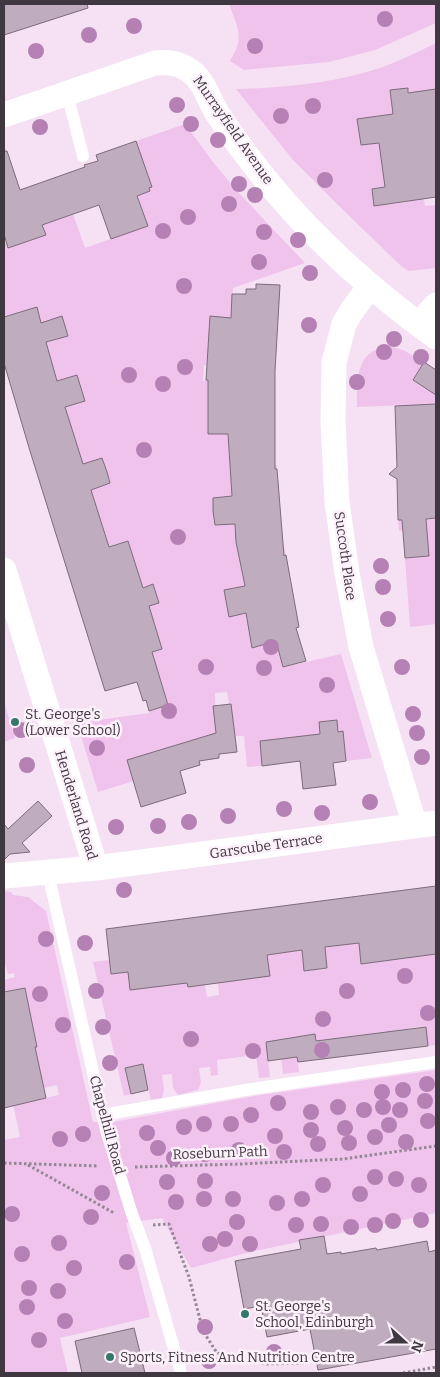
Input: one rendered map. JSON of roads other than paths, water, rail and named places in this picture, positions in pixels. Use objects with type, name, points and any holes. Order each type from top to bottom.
[{"type":"street","name":"Murrayfield Avenue","points":[[4,115],[155,63],[174,63],[187,68],[198,78],[217,113],[266,181],[314,233],[370,286],[428,330]]},
{"type":"street","name":"Succoth Place","points":[[370,286],[344,324],[334,362],[333,422],[337,502],[347,573],[361,647],[426,824]]},
{"type":"street","points":[[428,330],[436,305]]},
{"type":"street","name":"Henderland Road","points":[[4,570],[96,868]]},
{"type":"street","name":"Garscube Terrace","points":[[4,876],[96,868],[426,824]]},
{"type":"lane","points":[[67,93],[83,156]]},
{"type":"lane","name":"Chapelhill Road","points":[[48,873],[102,1115],[132,1214],[145,1248],[181,1373]]},
{"type":"lane","points":[[102,1115],[245,1090],[436,1062]]},
{"type":"place","name":"St. George's (Lower School)","points":[[15,722]]},
{"type":"place","name":"St. George's School, Edinburgh","points":[[245,1314]]},
{"type":"place","name":"Sports, Fitness And Nutrition Centre","points":[[110,1357]]}]
